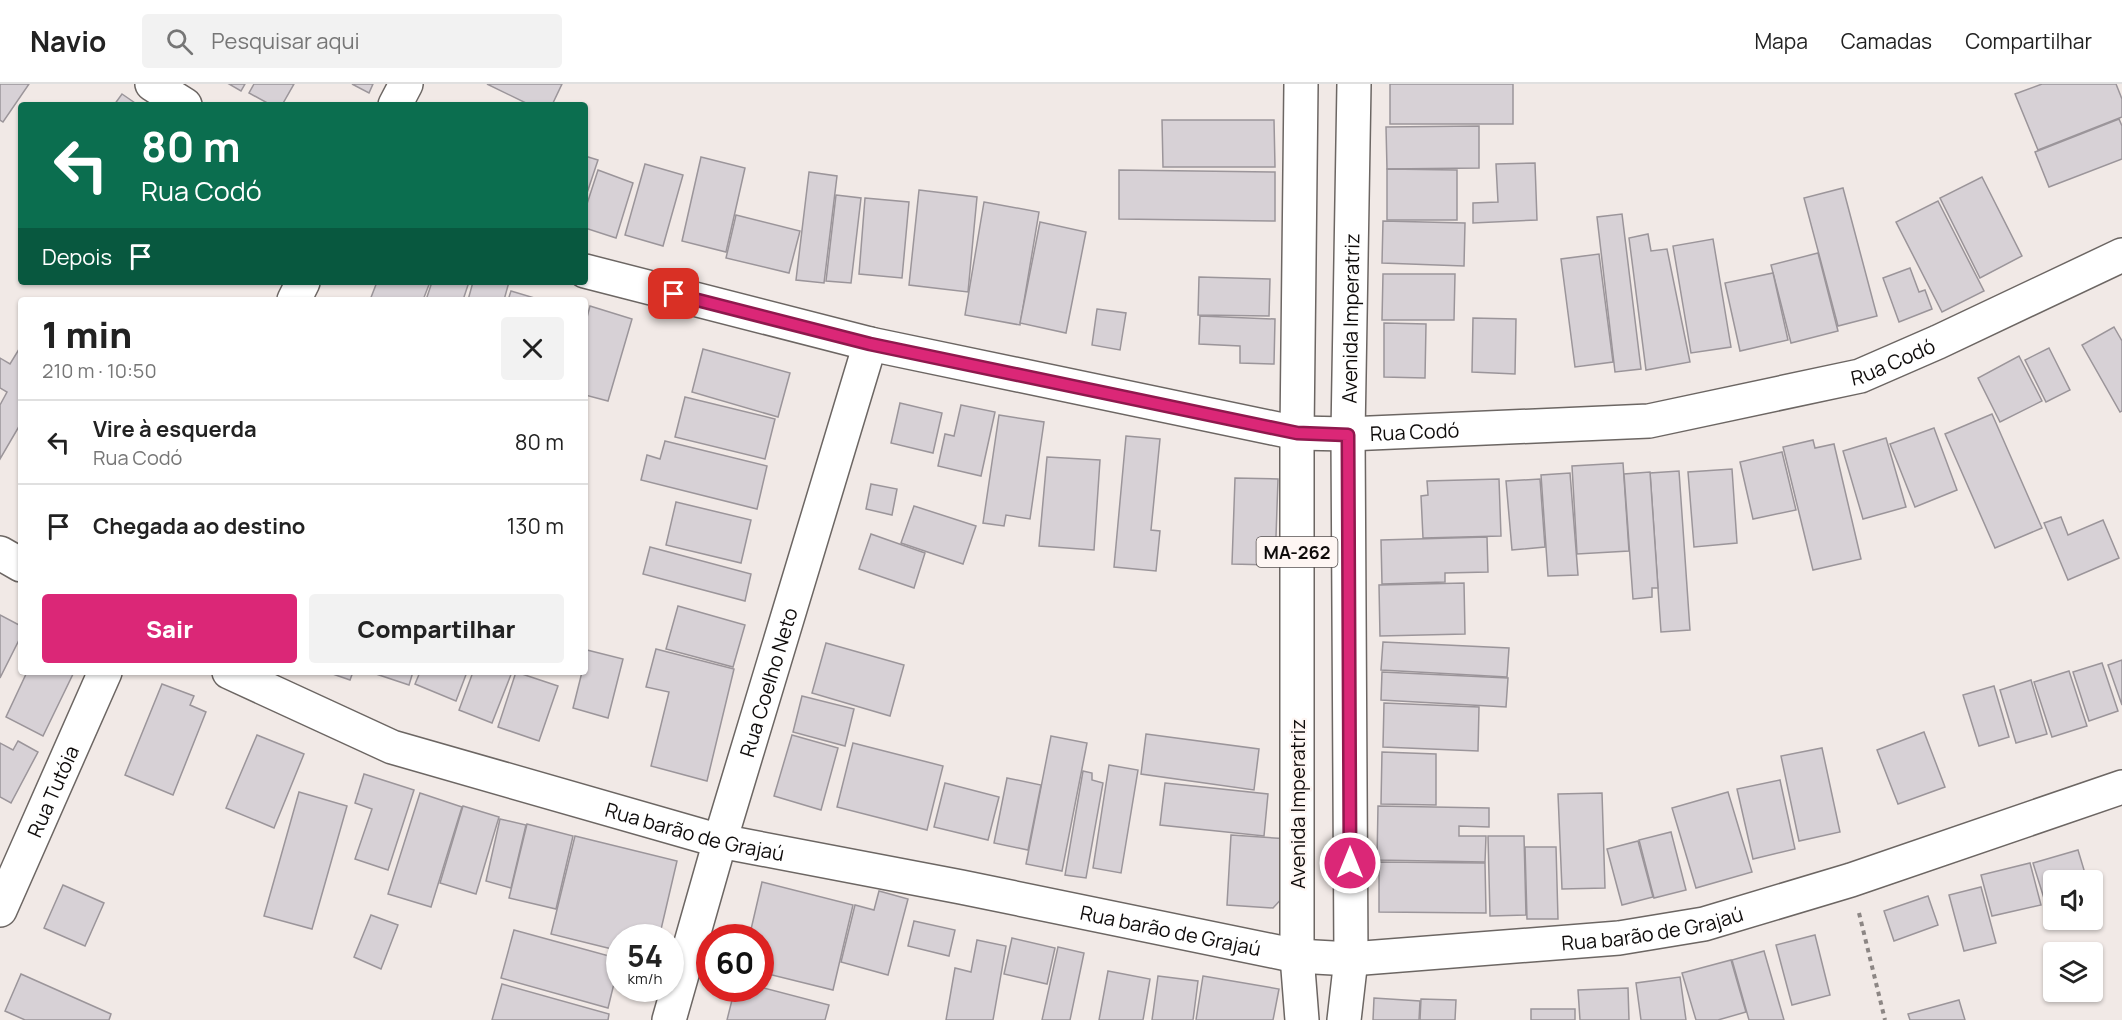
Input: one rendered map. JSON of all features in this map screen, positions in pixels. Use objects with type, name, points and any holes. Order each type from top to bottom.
[{"type":"street","points":[[153,84],[180,102]]},
{"type":"street","points":[[397,102],[406,84]]},
{"type":"street","name":"Avenida Imperatriz","points":[[1301,84],[1297,433],[1297,956],[1302,1020]]},
{"type":"street","name":"Avenida Imperatriz","points":[[1344,1020],[1351,958],[1348,435],[1354,84]]},
{"type":"street","name":"Rua Codó","points":[[588,272],[870,344],[1297,433],[1348,435],[1649,421],[1860,376],[1938,342],[2122,255]]},
{"type":"street","name":"Rua Coelho Neto","points":[[669,1020],[720,841],[870,344]]},
{"type":"street","points":[[0,553],[18,563]]},
{"type":"street","name":"Rua Tutóia","points":[[0,910],[104,675]]},
{"type":"street","name":"Rua barão de Grajaú","points":[[236,675],[392,747],[720,841],[961,887],[1297,956],[1351,958],[1619,938],[1704,924],[1851,880],[2122,787]]},
{"type":"path","points":[[1851,880],[1885,1020]]},
{"type":"building","points":[[0,84],[29,84],[3,122],[0,120]]},
{"type":"building","points":[[229,84],[245,84],[241,91]]},
{"type":"building","points":[[254,84],[294,84],[284,102],[266,102],[249,93]]},
{"type":"building","points":[[352,84],[373,84],[369,93]]},
{"type":"building","points":[[487,84],[562,84],[553,102],[524,102]]},
{"type":"building","points":[[1390,84],[1513,84],[1513,124],[1390,124]]},
{"type":"building","points":[[2042,84],[2116,84],[2122,99],[2122,117],[2038,150],[2015,94]]},
{"type":"building","points":[[122,94],[134,102],[116,102]]},
{"type":"building","points":[[2119,119],[2122,126],[2122,159],[2049,187],[2035,152]]},
{"type":"building","points":[[1162,120],[1274,120],[1275,167],[1163,167]]},
{"type":"building","points":[[1479,126],[1479,168],[1387,169],[1386,127]]},
{"type":"building","points":[[588,157],[598,160],[588,190]]},
{"type":"building","points":[[701,157],[745,168],[726,252],[682,241]]},
{"type":"building","points":[[1535,163],[1537,220],[1473,223],[1473,203],[1498,202],[1496,164]]},
{"type":"building","points":[[645,164],[683,175],[663,246],[625,235]]},
{"type":"building","points":[[1387,169],[1457,170],[1457,220],[1387,220]]},
{"type":"building","points":[[598,170],[633,183],[616,238],[588,229],[588,201]]},
{"type":"building","points":[[1119,170],[1275,172],[1275,221],[1119,219]]},
{"type":"building","points":[[809,172],[837,176],[824,283],[796,280]]},
{"type":"building","points":[[1982,177],[2022,256],[1980,278],[1940,198]]},
{"type":"building","points":[[1843,188],[1877,316],[1838,326],[1804,198]]},
{"type":"building","points":[[919,190],[977,197],[968,292],[909,285]]},
{"type":"building","points":[[836,195],[861,198],[851,283],[826,281]]},
{"type":"building","points":[[865,198],[909,202],[902,278],[859,274]]},
{"type":"building","points":[[1938,201],[1984,291],[1942,312],[1896,222]]},
{"type":"building","points":[[984,202],[1039,212],[1020,325],[965,315]]},
{"type":"building","points":[[1622,214],[1641,369],[1615,372],[1597,217]]},
{"type":"building","points":[[736,215],[800,231],[789,273],[726,258]]},
{"type":"building","points":[[1383,221],[1465,223],[1464,266],[1382,263]]},
{"type":"building","points":[[1040,222],[1086,232],[1066,333],[1020,323]]},
{"type":"building","points":[[1648,234],[1651,251],[1667,249],[1690,362],[1646,370],[1629,238]]},
{"type":"building","points":[[1713,239],[1731,347],[1691,353],[1673,246]]},
{"type":"building","points":[[1818,253],[1838,331],[1791,343],[1771,265]]},
{"type":"building","points":[[1599,254],[1613,362],[1575,367],[1561,259]]},
{"type":"building","points":[[1910,268],[1919,292],[1925,290],[1932,309],[1899,322],[1883,278]]},
{"type":"building","points":[[1773,273],[1788,340],[1740,351],[1725,283]]},
{"type":"building","points":[[1383,274],[1455,274],[1454,320],[1382,320]]},
{"type":"building","points":[[1199,277],[1270,279],[1269,316],[1198,315]]},
{"type":"building","points":[[376,285],[429,285],[424,297],[371,297]]},
{"type":"building","points":[[431,285],[468,285],[464,297],[427,297]]},
{"type":"building","points":[[472,285],[508,285],[505,297],[469,297]]},
{"type":"building","points":[[511,291],[531,297],[509,297]]},
{"type":"building","points":[[590,306],[632,319],[608,401],[588,396],[588,314]]},
{"type":"building","points":[[1097,309],[1126,313],[1120,350],[1092,345]]},
{"type":"building","points":[[1200,316],[1275,319],[1274,364],[1240,363],[1240,346],[1199,344]]},
{"type":"building","points":[[1473,318],[1516,319],[1515,374],[1472,372]]},
{"type":"building","points":[[1384,323],[1426,324],[1425,378],[1384,377]]},
{"type":"building","points":[[2114,327],[2122,341],[2122,411],[2120,412],[2082,345]]},
{"type":"building","points":[[2049,348],[2070,390],[2046,402],[2025,360]]},
{"type":"building","points":[[703,349],[790,373],[778,417],[692,392]]},
{"type":"building","points":[[18,351],[18,428],[0,459],[0,405],[7,392],[0,388],[0,358],[10,364]]},
{"type":"building","points":[[2019,356],[2042,401],[2000,422],[1978,378]]},
{"type":"building","points":[[685,397],[775,419],[765,459],[675,437]]},
{"type":"building","points":[[900,403],[942,413],[933,453],[891,443]]},
{"type":"building","points":[[961,405],[995,412],[981,476],[938,466],[945,434],[954,436]]},
{"type":"building","points":[[1992,414],[2042,528],[1995,548],[1945,434]]},
{"type":"building","points":[[999,415],[1044,422],[1030,519],[1006,515],[1004,526],[983,523]]},
{"type":"building","points":[[1934,428],[1957,490],[1915,507],[1890,444]]},
{"type":"building","points":[[1126,436],[1160,439],[1151,530],[1160,531],[1156,571],[1114,567]]},
{"type":"building","points":[[1886,438],[1906,507],[1863,519],[1843,451]]},
{"type":"building","points":[[1813,440],[1815,448],[1834,444],[1861,559],[1813,570],[1783,447]]},
{"type":"building","points":[[665,441],[767,466],[757,509],[641,480],[647,455],[660,459]]},
{"type":"building","points":[[1782,452],[1796,510],[1753,519],[1740,462]]},
{"type":"building","points":[[1047,457],[1100,460],[1094,550],[1039,546]]},
{"type":"building","points":[[1623,463],[1629,551],[1577,554],[1572,466]]},
{"type":"building","points":[[1732,469],[1737,543],[1694,547],[1688,472]]},
{"type":"building","points":[[1679,471],[1690,630],[1661,632],[1650,473]]},
{"type":"building","points":[[1650,472],[1658,588],[1652,588],[1652,597],[1633,599],[1624,474]]},
{"type":"building","points":[[1570,473],[1578,575],[1548,576],[1541,475]]},
{"type":"building","points":[[1235,478],[1278,479],[1275,565],[1232,564]]},
{"type":"building","points":[[1499,479],[1501,536],[1423,538],[1421,496],[1428,495],[1427,481]]},
{"type":"building","points":[[1540,479],[1545,547],[1512,550],[1506,481]]},
{"type":"building","points":[[871,484],[897,489],[892,515],[866,509]]},
{"type":"building","points":[[676,502],[751,520],[741,563],[666,545]]},
{"type":"building","points":[[914,506],[976,526],[963,564],[901,543]]},
{"type":"building","points":[[2061,517],[2068,535],[2103,520],[2119,558],[2068,580],[2044,523]]},
{"type":"building","points":[[871,534],[925,553],[914,588],[859,569]]},
{"type":"building","points":[[1487,537],[1488,572],[1445,573],[1445,582],[1382,584],[1381,540]]},
{"type":"building","points":[[650,547],[751,574],[745,601],[643,574]]},
{"type":"building","points":[[1464,583],[1465,634],[1380,636],[1379,585]]},
{"type":"building","points":[[678,606],[745,625],[733,667],[666,649]]},
{"type":"building","points":[[0,615],[18,624],[18,642],[0,678]]},
{"type":"building","points":[[1383,642],[1509,648],[1507,677],[1381,670]]},
{"type":"building","points":[[826,643],[904,665],[890,716],[812,693]]},
{"type":"building","points":[[656,649],[734,669],[707,781],[651,766],[669,692],[646,687]]},
{"type":"building","points":[[588,650],[623,659],[608,718],[573,708],[581,675],[588,675]]},
{"type":"building","points":[[2122,660],[2122,705],[2108,665]]},
{"type":"building","points":[[2102,663],[2118,711],[2089,721],[2073,672]]},
{"type":"building","points":[[2069,671],[2087,726],[2052,737],[2034,682]]},
{"type":"building","points":[[1382,672],[1508,678],[1506,707],[1381,700]]},
{"type":"building","points":[[26,675],[73,675],[43,736],[6,717]]},
{"type":"building","points":[[336,675],[352,675],[350,680]]},
{"type":"building","points":[[379,675],[412,675],[409,685]]},
{"type":"building","points":[[419,675],[466,675],[456,701],[415,684]]},
{"type":"building","points":[[472,675],[511,675],[492,723],[459,710]]},
{"type":"building","points":[[515,675],[525,675],[558,686],[539,741],[498,727]]},
{"type":"building","points":[[2031,680],[2047,734],[2016,743],[2000,690]]},
{"type":"building","points":[[162,684],[194,696],[190,705],[206,712],[173,795],[125,775]]},
{"type":"building","points":[[1994,686],[2009,737],[1979,746],[1963,695]]},
{"type":"building","points":[[802,696],[854,709],[845,746],[793,732]]},
{"type":"building","points":[[1384,703],[1479,707],[1478,751],[1383,747]]},
{"type":"building","points":[[1924,732],[1945,787],[1898,804],[1877,750]]},
{"type":"building","points":[[1146,734],[1259,749],[1254,790],[1141,774]]},
{"type":"building","points":[[257,735],[304,754],[274,828],[226,808]]},
{"type":"building","points":[[792,735],[838,748],[821,810],[774,796]]},
{"type":"building","points":[[1051,736],[1087,743],[1062,871],[1026,864]]},
{"type":"building","points":[[18,741],[38,752],[11,803],[0,797],[0,743],[13,750]]},
{"type":"building","points":[[853,743],[943,766],[927,830],[837,807]]},
{"type":"building","points":[[1822,748],[1840,832],[1799,841],[1781,756]]},
{"type":"building","points":[[1382,752],[1436,754],[1436,805],[1381,804]]},
{"type":"building","points":[[1109,765],[1138,770],[1121,873],[1093,868]]},
{"type":"building","points":[[1083,771],[1092,773],[1092,780],[1103,783],[1086,878],[1065,875]]},
{"type":"building","points":[[364,774],[414,790],[388,870],[355,859],[372,809],[355,803]]},
{"type":"building","points":[[1007,778],[1041,785],[1028,850],[994,843]]},
{"type":"building","points":[[1780,780],[1795,849],[1753,859],[1737,789]]},
{"type":"building","points":[[945,783],[999,797],[988,840],[934,827]]},
{"type":"building","points":[[1165,783],[1268,794],[1264,836],[1160,825]]},
{"type":"building","points":[[299,792],[347,806],[312,929],[264,916]]},
{"type":"building","points":[[1728,792],[1752,872],[1696,888],[1672,808]]},
{"type":"building","points":[[420,793],[462,807],[431,907],[388,894]]},
{"type":"building","points":[[1602,793],[1605,888],[1562,889],[1558,794]]},
{"type":"building","points":[[463,806],[499,817],[476,894],[440,883]]},
{"type":"building","points":[[1378,806],[1489,808],[1489,827],[1459,826],[1459,836],[1486,836],[1485,862],[1377,860]]},
{"type":"building","points":[[500,819],[526,825],[511,888],[486,881]]},
{"type":"building","points":[[527,824],[573,836],[556,909],[509,898]]},
{"type":"building","points":[[1671,832],[1686,890],[1654,898],[1639,840]]},
{"type":"building","points":[[1231,835],[1290,839],[1286,894],[1273,908],[1227,905]]},
{"type":"building","points":[[575,836],[677,861],[662,924],[606,924],[606,948],[551,934]]},
{"type":"building","points":[[1488,836],[1524,836],[1526,915],[1490,916]]},
{"type":"building","points":[[1638,841],[1653,897],[1622,905],[1607,849]]},
{"type":"building","points":[[1525,847],[1556,847],[1558,919],[1527,919]]},
{"type":"building","points":[[2078,850],[2084,870],[2043,870],[2043,895],[2033,863]]},
{"type":"building","points":[[1379,862],[1485,863],[1486,913],[1379,912]]},
{"type":"building","points":[[2030,863],[2041,905],[1992,916],[1981,875]]},
{"type":"building","points":[[762,882],[853,905],[833,990],[774,975],[774,924],[752,924]]},
{"type":"building","points":[[63,885],[104,903],[85,946],[44,928]]},
{"type":"building","points":[[1981,887],[1996,943],[1964,951],[1949,895]]},
{"type":"building","points":[[879,891],[908,899],[888,975],[841,962],[855,905],[874,910]]},
{"type":"building","points":[[1928,896],[1938,925],[1894,941],[1884,911]]},
{"type":"building","points":[[371,915],[398,925],[381,969],[354,957]]},
{"type":"building","points":[[914,921],[955,930],[949,956],[908,946]]},
{"type":"building","points":[[514,930],[606,955],[608,1008],[501,978]]},
{"type":"building","points":[[1815,935],[1830,995],[1792,1005],[1776,945]]},
{"type":"building","points":[[1012,938],[1055,948],[1047,984],[1004,974]]},
{"type":"building","points":[[977,940],[1006,946],[993,1020],[946,1020],[955,968],[971,972]]},
{"type":"building","points":[[1058,947],[1084,953],[1070,1020],[1042,1020]]},
{"type":"building","points":[[1764,951],[1784,1020],[1749,1020],[1732,960]]},
{"type":"building","points":[[1731,960],[1746,1012],[1718,1020],[1696,1020],[1682,973]]},
{"type":"building","points":[[1108,971],[1150,979],[1143,1020],[1099,1020]]},
{"type":"building","points":[[21,974],[111,1014],[109,1020],[25,1020],[5,1011]]},
{"type":"building","points":[[1158,976],[1198,981],[1193,1020],[1152,1020]]},
{"type":"building","points":[[1203,976],[1279,989],[1273,1020],[1196,1020]]},
{"type":"building","points":[[1680,977],[1686,1020],[1641,1020],[1636,983]]},
{"type":"building","points":[[502,984],[609,1014],[608,1020],[492,1020]]},
{"type":"building","points":[[1628,988],[1629,1020],[1580,1020],[1578,990]]},
{"type":"building","points":[[774,991],[829,1005],[825,1020],[727,1020],[732,1002],[774,1002]]},
{"type":"building","points":[[1374,998],[1420,1001],[1419,1020],[1373,1020]]},
{"type":"building","points":[[1421,999],[1456,1000],[1455,1020],[1420,1020]]},
{"type":"building","points":[[1959,1000],[1965,1020],[1910,1020],[1908,1014]]},
{"type":"building","points":[[1531,1009],[1575,1009],[1575,1020],[1531,1020]]},
{"type":"route","points":[[674,294],[870,344],[1297,433],[1348,435],[1350,863]]}]
